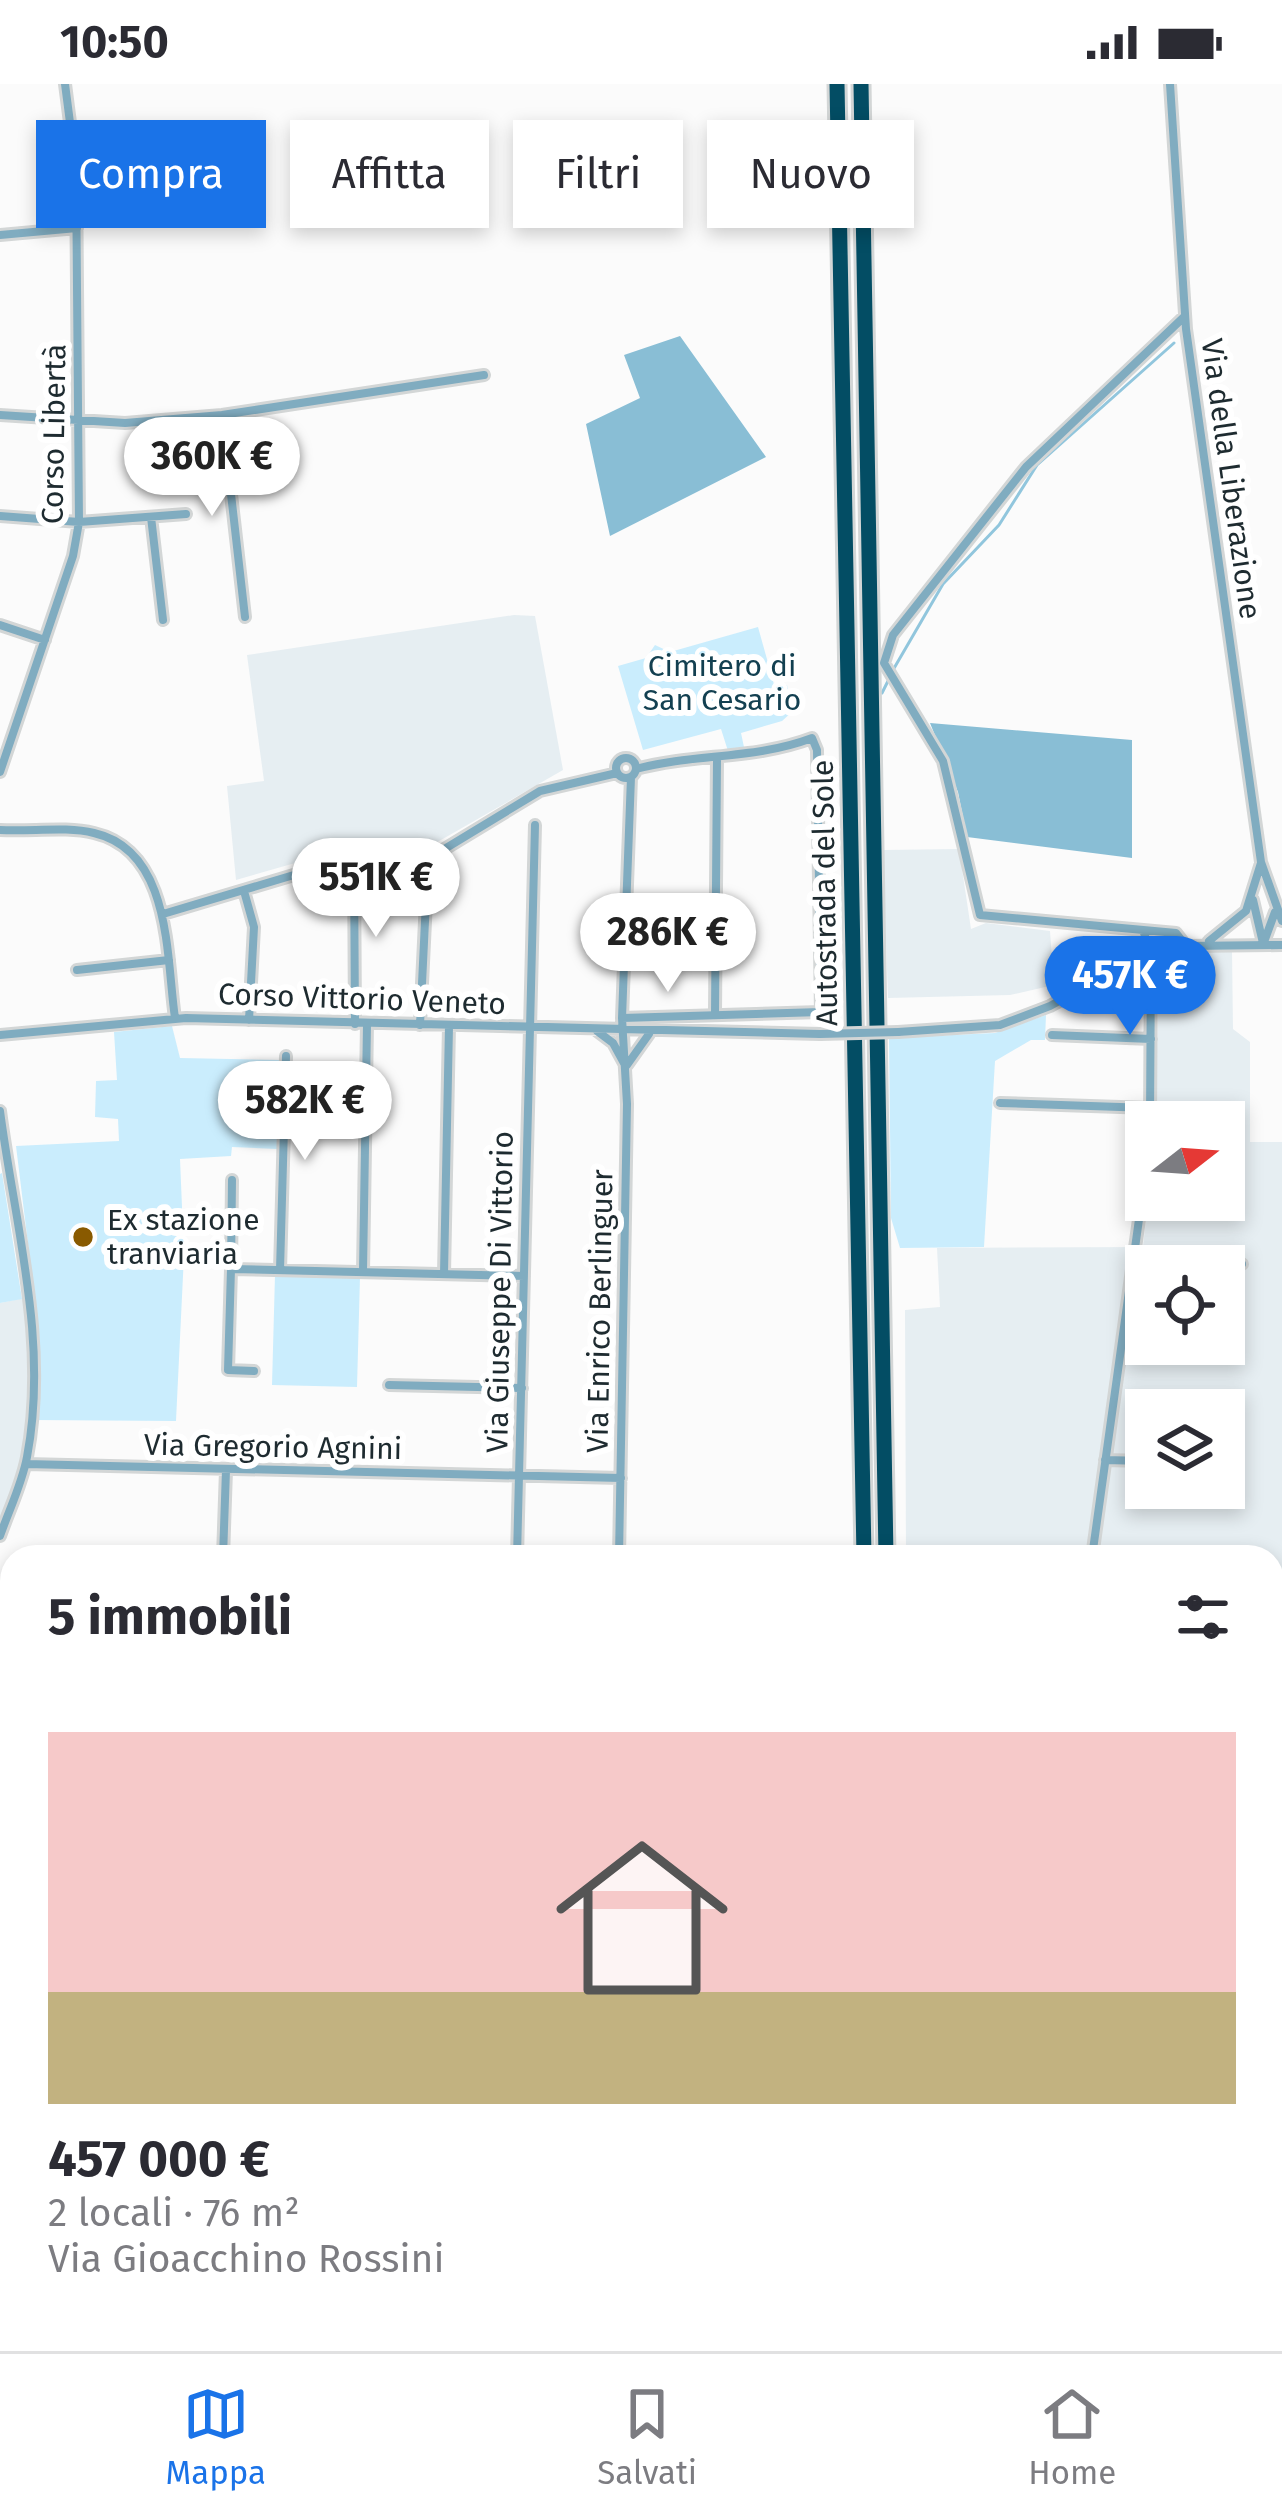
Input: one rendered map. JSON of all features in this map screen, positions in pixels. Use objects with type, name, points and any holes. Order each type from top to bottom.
[{"type":"highway","name":"Autostrada del Sole","points":[[837,84],[864,1545]]},
{"type":"highway","name":"Autostrada del Sole","points":[[861,84],[886,1545]]},
{"type":"street","name":"Corso Libertà","points":[[65,84],[68,120]]},
{"type":"street","name":"Via della Liberazione","points":[[1170,84],[1185,316],[1261,862],[1282,921]]},
{"type":"street","name":"Corso Libertà","points":[[0,772],[79,522],[82,422],[76,228]]},
{"type":"street","points":[[0,235],[76,228]]},
{"type":"street","name":"Via della Liberazione","points":[[1185,316],[1026,467],[893,635],[885,653],[886,670],[944,761],[980,915],[1176,933],[1186,946]]},
{"type":"street","points":[[0,415],[82,422],[222,415],[484,375]]},
{"type":"street","points":[[222,415],[245,617]]},
{"type":"street","points":[[0,516],[79,522],[185,514]]},
{"type":"street","points":[[151,517],[163,620]]},
{"type":"street","points":[[0,625],[45,640]]},
{"type":"street","points":[[163,914],[354,857],[428,860],[539,791],[634,773],[681,756],[717,759],[769,754],[812,738],[817,750],[821,1012],[622,1018]]},
{"type":"street","points":[[617,773],[623,759],[633,760],[634,773]]},
{"type":"street","points":[[715,1015],[717,759]]},
{"type":"street","name":"Via Enrico Berlinguer","points":[[619,1545],[626,1066],[622,1018],[634,773]]},
{"type":"street","name":"Via Giuseppe Di Vittorio","points":[[517,1545],[535,825]]},
{"type":"street","points":[[0,830],[87,831],[109,837],[133,855],[163,914],[175,1018]]},
{"type":"street","points":[[354,857],[356,1024]]},
{"type":"street","points":[[420,1025],[428,860]]},
{"type":"street","name":"Via della Liberazione","points":[[1261,862],[1253,898],[1263,944]]},
{"type":"street","points":[[244,891],[254,927],[249,1020]]},
{"type":"street","points":[[1204,944],[1233,926],[1253,898]]},
{"type":"street","points":[[1263,944],[1276,908]]},
{"type":"street","points":[[1143,930],[1151,954],[1150,1101]]},
{"type":"street","name":"Corso Vittorio Veneto","points":[[0,1035],[175,1018],[624,1033],[979,1029],[1019,1019],[1151,954],[1204,944],[1282,945]]},
{"type":"street","points":[[77,970],[169,960]]},
{"type":"street","points":[[363,1271],[367,1024]]},
{"type":"street","points":[[444,1274],[448,1026]]},
{"type":"street","points":[[597,1031],[613,1043],[626,1066]]},
{"type":"street","points":[[626,1066],[634,1047],[650,1033]]},
{"type":"street","points":[[1052,1035],[1151,1039]]},
{"type":"street","points":[[280,1270],[286,1055]]},
{"type":"street","points":[[1000,1103],[1125,1107]]},
{"type":"street","points":[[0,1111],[34,1342],[36,1389],[26,1464],[0,1535]]},
{"type":"street","points":[[232,1180],[228,1370],[254,1371]]},
{"type":"street","points":[[232,1269],[524,1276]]},
{"type":"street","points":[[1094,1545],[1125,1321]]},
{"type":"street","points":[[389,1385],[522,1388]]},
{"type":"street","points":[[1106,1460],[1125,1460]]},
{"type":"street","name":"Via Gregorio Agnini","points":[[26,1464],[620,1478]]},
{"type":"street","points":[[224,1545],[226,1470]]},
{"type":"shaded area","points":[[680,336],[766,457],[610,536],[586,424],[640,398],[624,355]]},
{"type":"shaded area","points":[[514,615],[535,616],[563,770],[427,848],[351,847],[236,880],[227,786],[264,781],[247,655]]},
{"type":"shaded area","points":[[930,723],[1132,740],[1132,858],[967,837],[958,792]]},
{"type":"shaded area","points":[[959,849],[971,929],[986,923],[1050,931],[1054,985],[1010,995],[888,998],[883,850]]},
{"type":"shaded area","points":[[1204,951],[1232,951],[1233,1029],[1250,1042],[1250,1142],[1282,1142],[1282,1545],[906,1545],[905,1310],[940,1307],[937,1248],[1125,1247],[1125,1365],[1245,1365],[1245,1245],[1143,1245],[1146,1221],[1245,1221],[1245,1101],[1156,1101],[1159,977],[1168,963]]},
{"type":"shaded area","points":[[34,1296],[33,1420],[0,1525],[0,1303]]},
{"type":"green space","name":"Cimitero di San Cesario","points":[[758,627],[775,688],[787,685],[792,712],[782,721],[741,733],[744,747],[728,751],[721,729],[643,750],[618,666],[646,658],[655,645],[670,652]]},
{"type":"green space","points":[[1046,1015],[1045,1040],[1031,1040],[995,1061],[984,1247],[900,1248],[891,1218],[889,1038],[995,1033]]},
{"type":"green space","points":[[172,1026],[180,1058],[280,1060],[277,1149],[232,1147],[231,1156],[180,1159],[184,1255],[176,1421],[33,1420],[37,1317],[16,1146],[119,1141],[118,1119],[95,1117],[96,1081],[117,1080],[114,1032]]},
{"type":"green space","points":[[0,1174],[22,1299],[0,1303]]},
{"type":"green space","points":[[275,1275],[360,1277],[357,1387],[272,1385]]},
{"type":"waterway","points":[[893,670],[943,584],[999,525],[1037,465],[1174,343]]},
{"type":"waterway","points":[[882,693],[889,679]]},
{"type":"place","name":"Ex stazione tranviaria","points":[[83,1237]]}]
